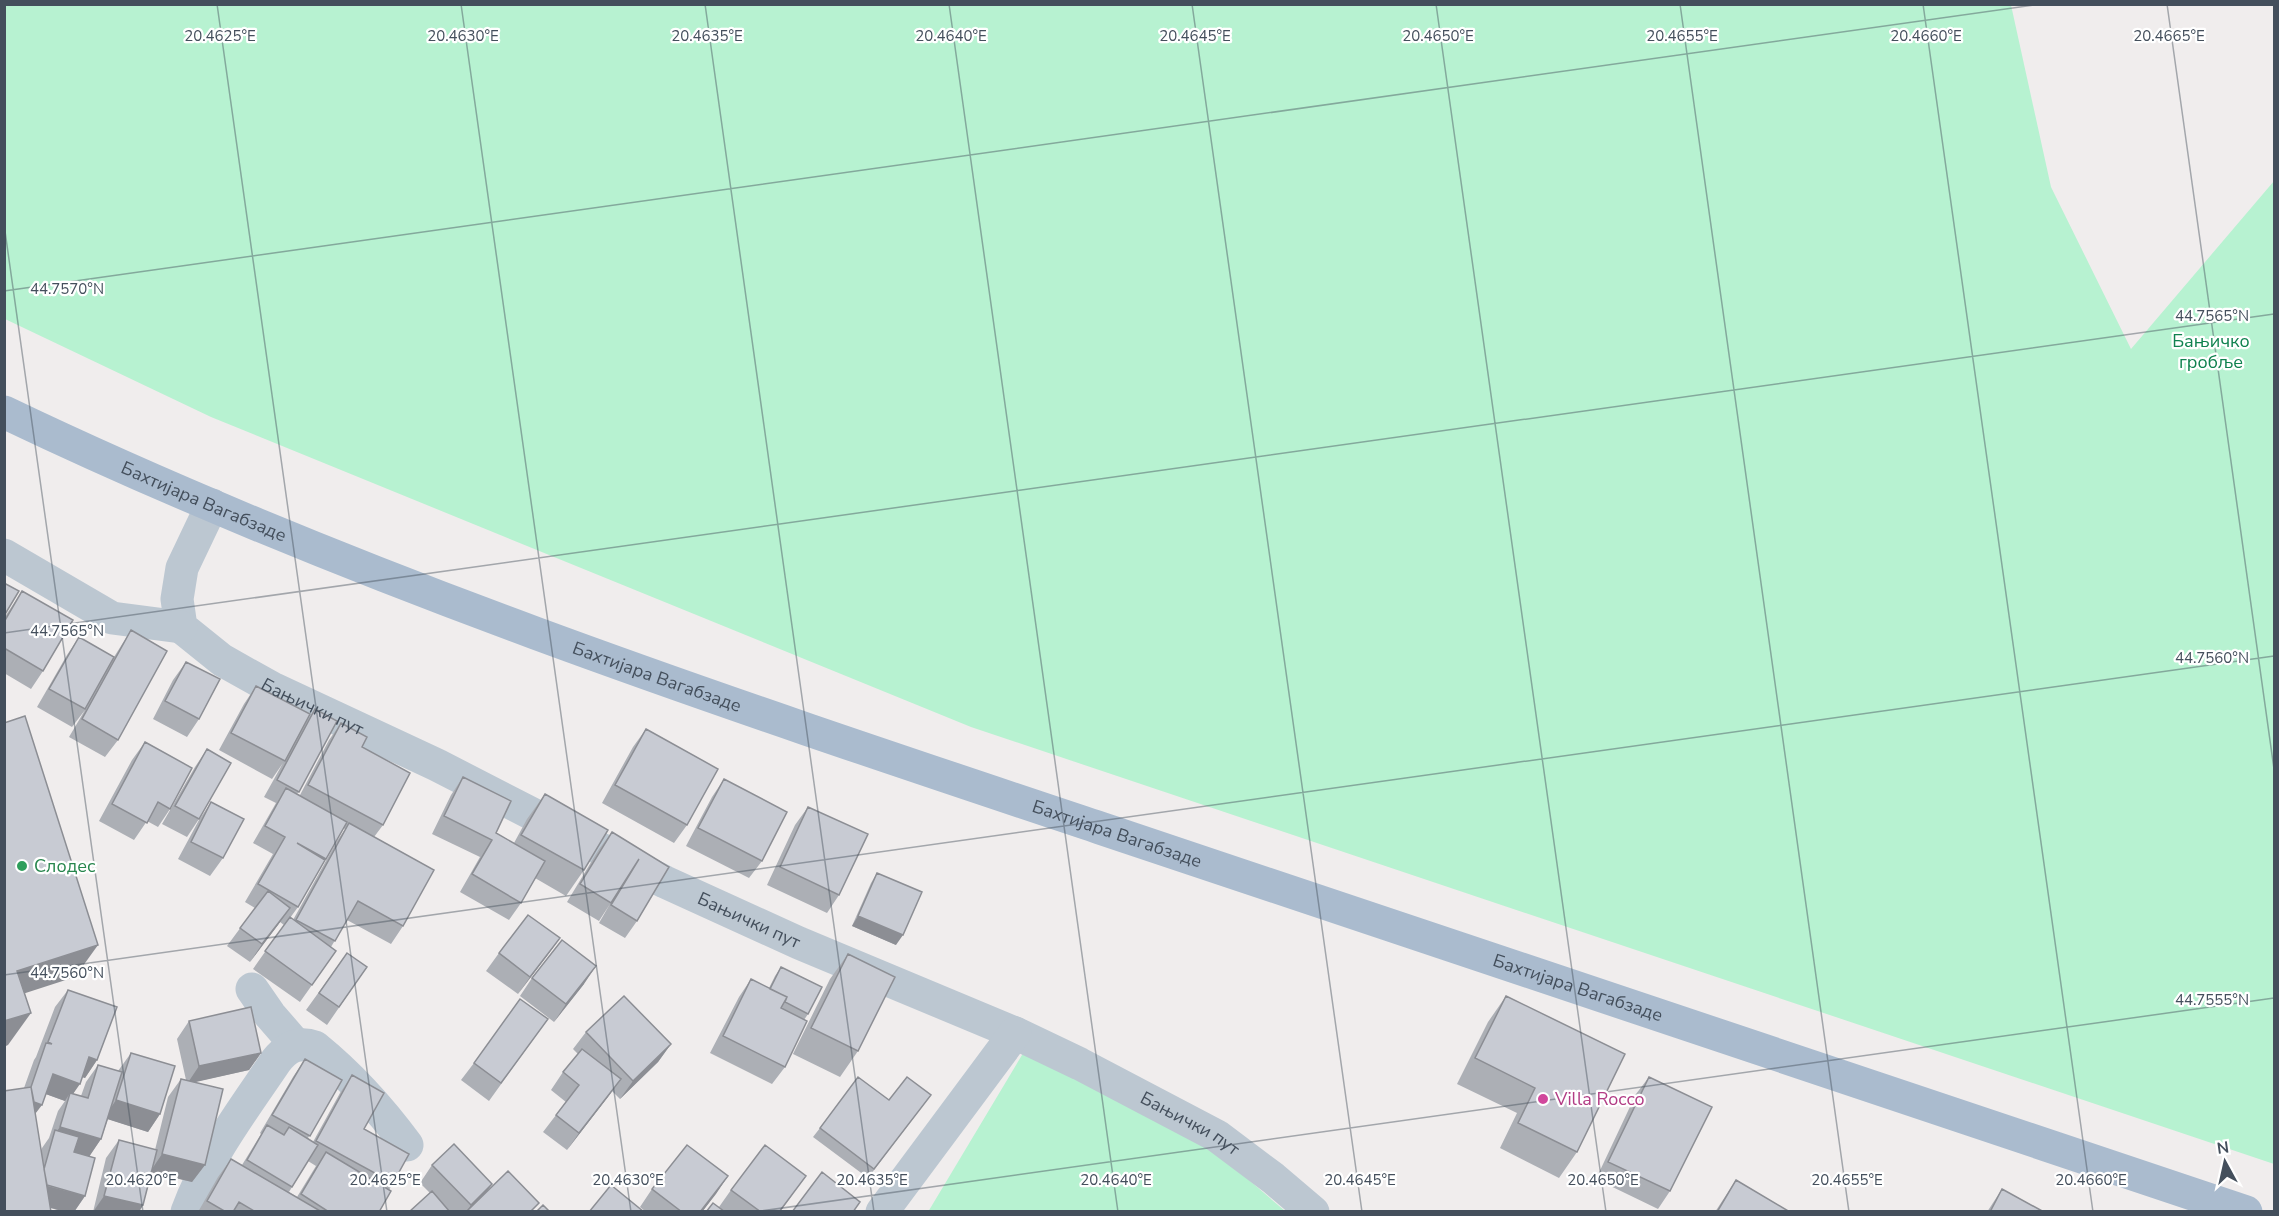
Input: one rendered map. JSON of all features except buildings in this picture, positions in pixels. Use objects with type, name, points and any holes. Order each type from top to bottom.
[{"type":"main road","name":"Бахтијара Вагабзаде","points":[[4,412],[212,505],[443,597],[823,735],[2246,1212]]},
{"type":"street","points":[[4,555],[112,618],[181,627],[177,599],[182,568],[212,505]]},
{"type":"street","name":"Бањички пут","points":[[181,627],[222,660],[272,688],[437,765],[665,882],[799,943],[1015,1033],[1080,1064],[1217,1136],[1273,1178],[1313,1212]]},
{"type":"street","points":[[252,989],[270,1016],[296,1045]]},
{"type":"street","points":[[882,1212],[1015,1033]]},
{"type":"street","points":[[187,1212],[198,1180],[213,1154],[276,1061],[296,1045],[308,1044],[315,1047],[357,1083],[380,1108],[407,1145]]},
{"type":"green space","name":"Бањичко гробље","points":[[5,4],[2011,5],[2051,187],[2131,349],[2274,181],[2274,1164],[971,727],[211,417],[5,319]]},
{"type":"green space","points":[[1025,1050],[1208,1145],[1285,1211],[928,1212]]},
{"type":"place","name":"Слодес","points":[[22,866]]},
{"type":"place","name":"Villa Rocco","points":[[1543,1099]]}]
